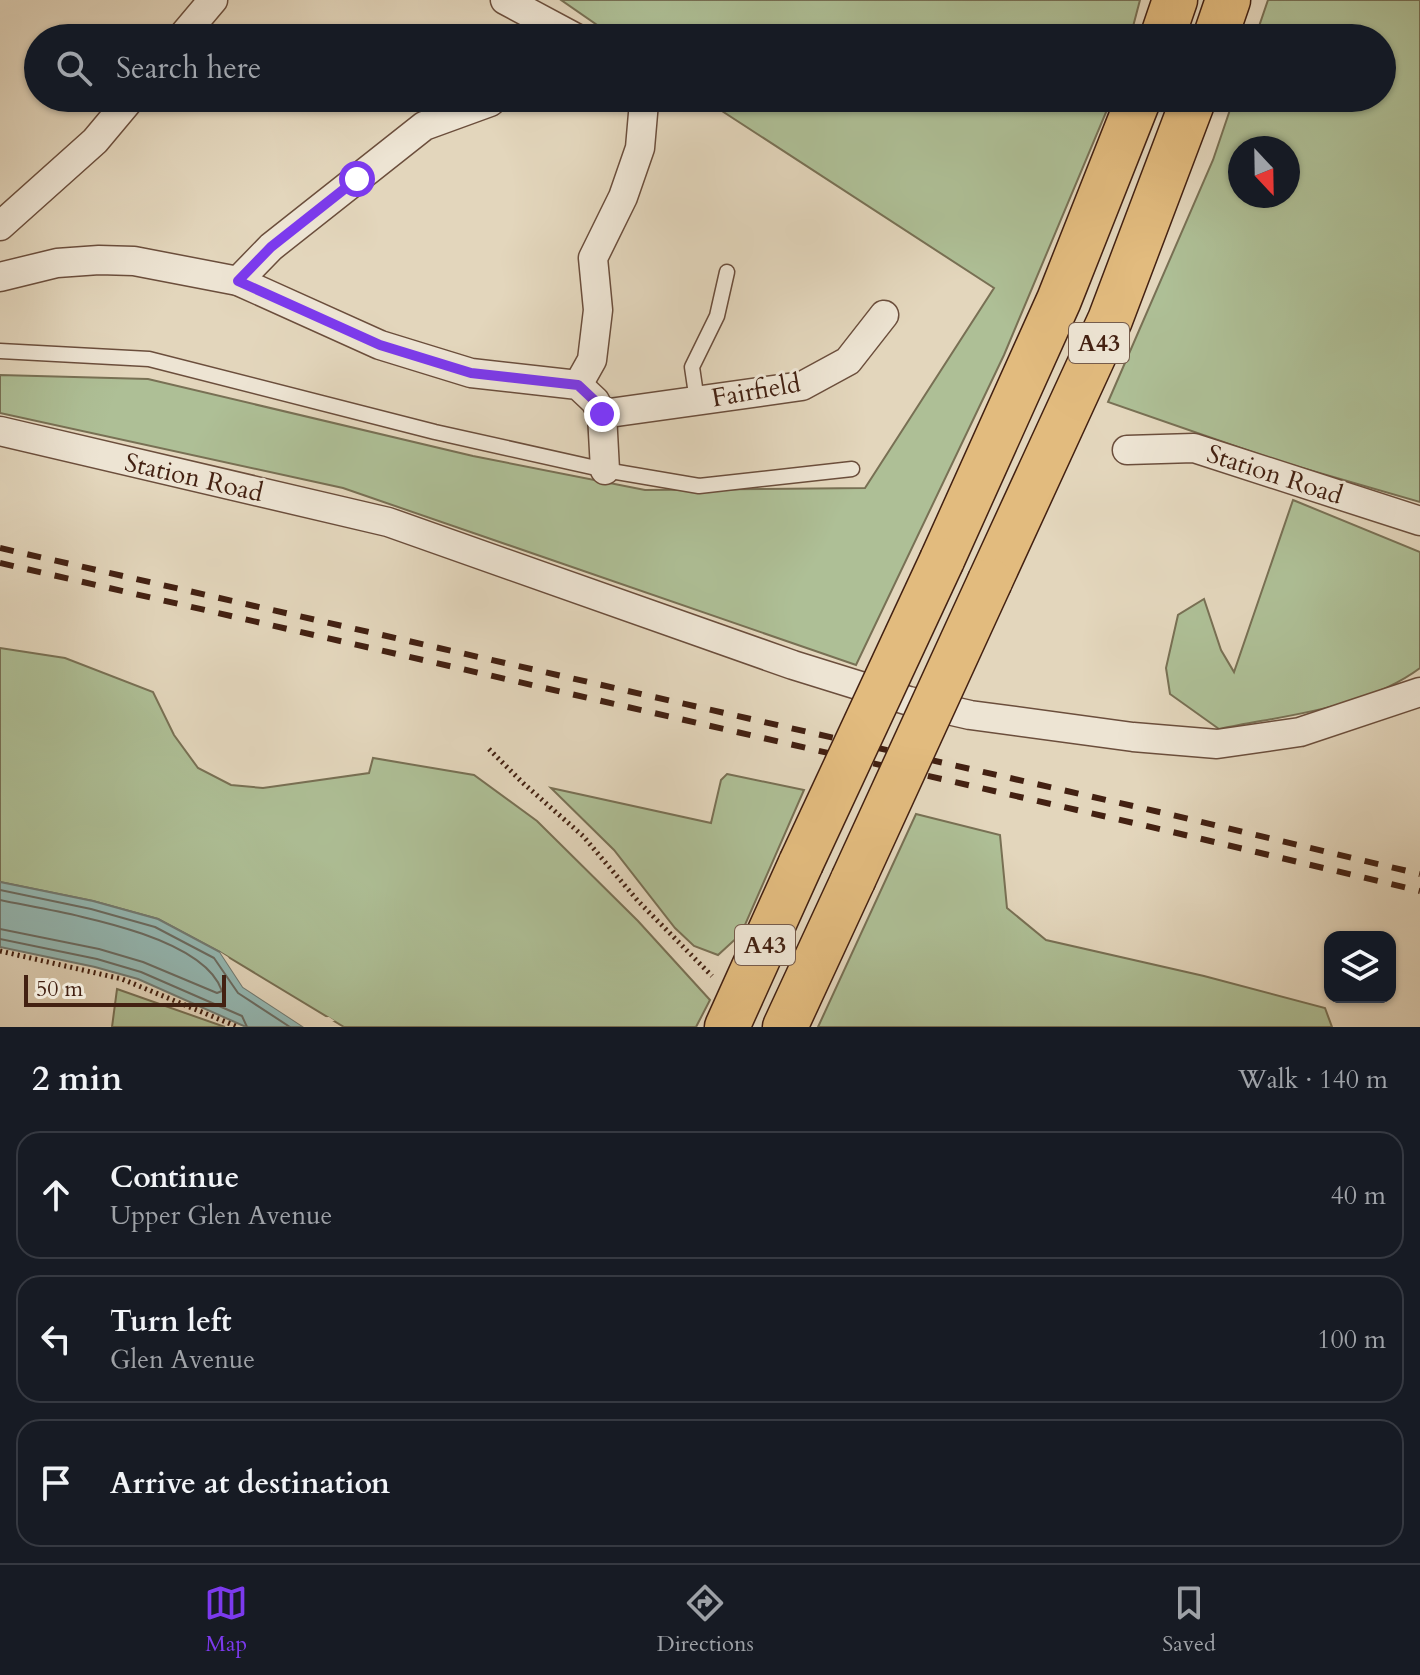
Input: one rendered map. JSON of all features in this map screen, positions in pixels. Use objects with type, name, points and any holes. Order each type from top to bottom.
[{"type":"highway","points":[[1167,24],[1175,0]]},
{"type":"highway","points":[[1220,24],[1228,0]]},
{"type":"highway","name":"A43","points":[[735,1011],[1059,300],[1133,112]]},
{"type":"highway","name":"A43","points":[[785,1027],[1110,320],[1189,112]]},
{"type":"street","points":[[193,24],[213,0]]},
{"type":"street","points":[[505,0],[550,24]]},
{"type":"street","points":[[0,226],[95,141],[119,112]]},
{"type":"street","points":[[238,281],[271,247],[424,126],[462,112]]},
{"type":"street","points":[[578,385],[592,360],[598,310],[593,258],[623,197],[640,148],[643,112]]},
{"type":"street","points":[[0,277],[57,263],[134,261],[238,281],[395,350],[471,373],[578,385],[595,401],[602,414],[605,470]]},
{"type":"street","name":"Fairfield","points":[[602,414],[802,386],[848,361],[884,315]]},
{"type":"street","name":"Station Road","points":[[0,431],[388,522],[793,665],[909,701],[970,715],[1133,737],[1217,744],[1300,732],[1420,692]]},
{"type":"street","name":"Station Road","points":[[1127,450],[1194,448],[1420,521]]},
{"type":"lane","points":[[697,401],[692,367],[717,316],[727,272]]},
{"type":"lane","points":[[0,351],[149,359],[435,432],[605,470],[699,486],[852,469]]},
{"type":"path","points":[[489,749],[583,836],[638,901],[708,974],[735,1011]]},
{"type":"path","points":[[0,951],[122,979],[238,1027]]},
{"type":"green space","points":[[561,0],[1140,0],[1134,24],[596,24]]},
{"type":"green space","points":[[1268,0],[1420,0],[1420,502],[1278,461],[1108,402],[1213,160],[1229,112],[1396,112],[1396,24],[1260,24]]},
{"type":"green space","points":[[724,112],[1106,112],[1004,355],[856,665],[343,488],[0,413],[0,375],[148,379],[473,456],[645,490],[865,488],[994,288]]},
{"type":"green space","points":[[1293,500],[1420,552],[1420,668],[1398,682],[1350,702],[1219,729],[1170,694],[1166,668],[1178,615],[1204,599],[1221,650],[1234,672]]},
{"type":"green space","points":[[0,648],[65,658],[153,692],[174,735],[198,768],[231,785],[263,788],[369,773],[373,758],[474,775],[537,821],[638,921],[710,1000],[696,1027],[344,1027],[220,952],[158,919],[93,901],[0,882]]},
{"type":"green space","points":[[727,774],[804,790],[741,934],[718,955],[694,946],[675,928],[614,850],[551,788],[711,823],[721,780]]},
{"type":"green space","points":[[916,814],[1000,835],[1007,908],[1046,940],[1204,976],[1325,1008],[1332,1027],[818,1027]]},
{"type":"green space","points":[[117,989],[225,1027],[112,1027]]},
{"type":"water","points":[[0,882],[93,901],[158,919],[220,952],[243,987],[304,1027],[246,1027],[138,979],[0,947]]},
{"type":"pier","points":[[220,952],[228,957],[246,984],[308,1025],[315,1018],[329,1017],[335,1021],[316,1022],[311,1027],[304,1027],[243,987]]},
{"type":"railway","points":[[0,548],[1420,874]]},
{"type":"railway","points":[[0,563],[1420,891]]},
{"type":"route","points":[[357,179],[271,247],[238,281],[380,345],[471,373],[578,385],[595,401],[602,414]]}]
